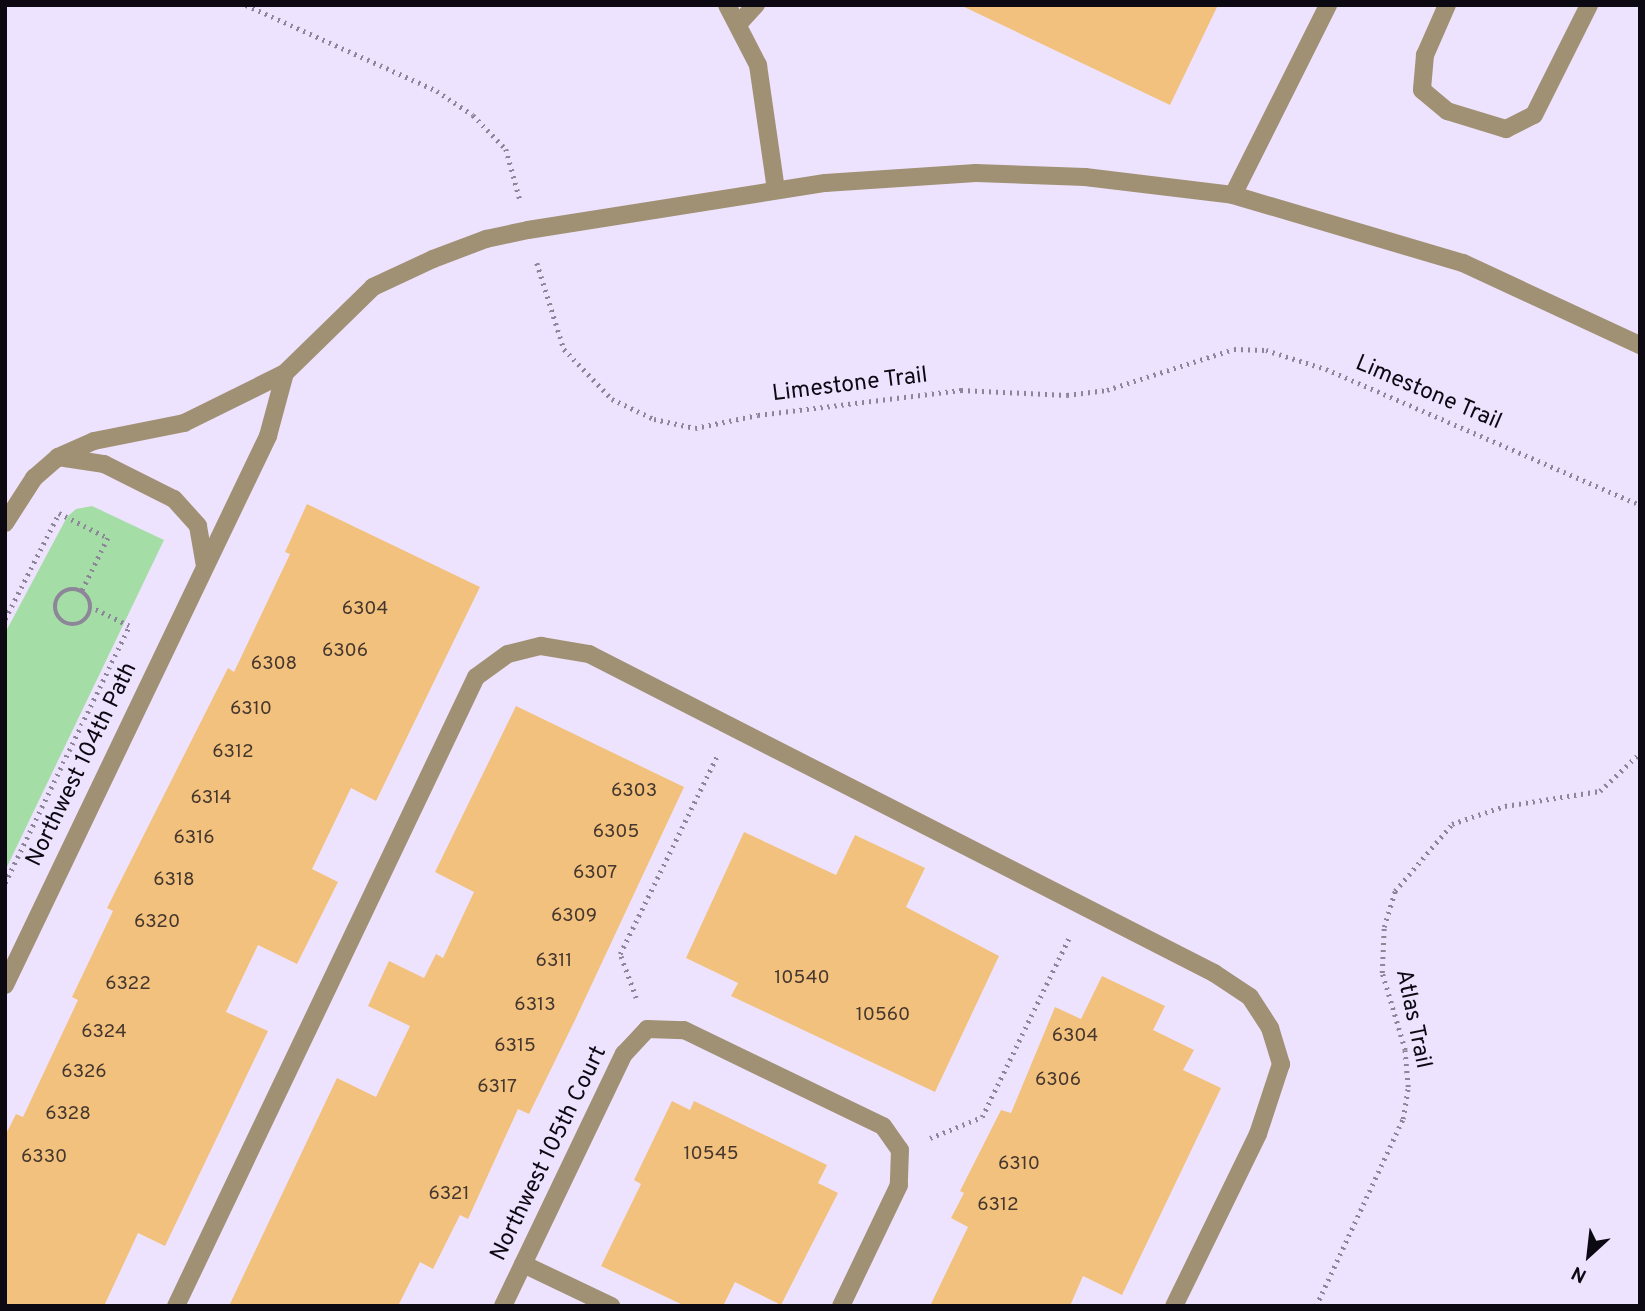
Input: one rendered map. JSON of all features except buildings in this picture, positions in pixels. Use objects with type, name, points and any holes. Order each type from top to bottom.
[{"type":"street","points":[[727,5],[739,23],[758,65],[776,190]]},
{"type":"street","points":[[739,23],[756,5]]},
{"type":"street","points":[[1233,195],[1328,5]]},
{"type":"street","points":[[1447,5],[1425,55],[1422,90],[1447,111],[1506,129],[1534,116],[1589,5]]},
{"type":"street","points":[[5,523],[34,478],[58,457],[94,441],[184,423],[285,373],[373,287],[486,239],[776,190],[976,173],[1085,177],[1233,195],[1463,263],[1640,345]]},
{"type":"street","name":"Northwest 104th Path","points":[[5,985],[268,436],[285,373]]},
{"type":"street","points":[[58,457],[104,464],[174,499],[198,526],[205,566]]},
{"type":"street","points":[[176,1306],[476,677],[508,654],[541,646],[589,654],[1214,973],[1250,997],[1270,1028],[1281,1064],[1258,1134],[1174,1306]]},
{"type":"street","points":[[648,1029],[684,1030],[883,1126],[900,1150],[899,1185],[841,1306]]},
{"type":"street","name":"Northwest 105th Court","points":[[503,1306],[624,1054],[648,1029]]},
{"type":"street","points":[[523,1265],[611,1306]]},
{"type":"path","name":"Limestone Trail","points":[[246,5],[437,91],[473,115],[506,149],[564,349],[612,399],[654,419],[695,428],[758,415],[961,390],[1067,395],[1107,390],[1234,349],[1266,350],[1326,369],[1640,505]]},
{"type":"path","points":[[5,619],[59,513],[108,538],[82,591]]},
{"type":"path","points":[[82,591],[68,589],[59,596],[59,618],[69,624],[82,623],[92,608]]},
{"type":"path","points":[[5,883],[129,626],[92,608],[82,591]]},
{"type":"path","points":[[648,1029],[620,954],[731,726]]},
{"type":"path","name":"Atlas Trail","points":[[1316,1306],[1403,1119],[1408,1087],[1405,1050],[1382,974],[1384,927],[1395,891],[1452,824],[1505,806],[1600,791],[1640,753]]},
{"type":"path","points":[[900,1150],[982,1117],[1084,907]]},
{"type":"green space","points":[[92,506],[164,540],[5,871],[5,633],[67,517],[76,509]]}]
